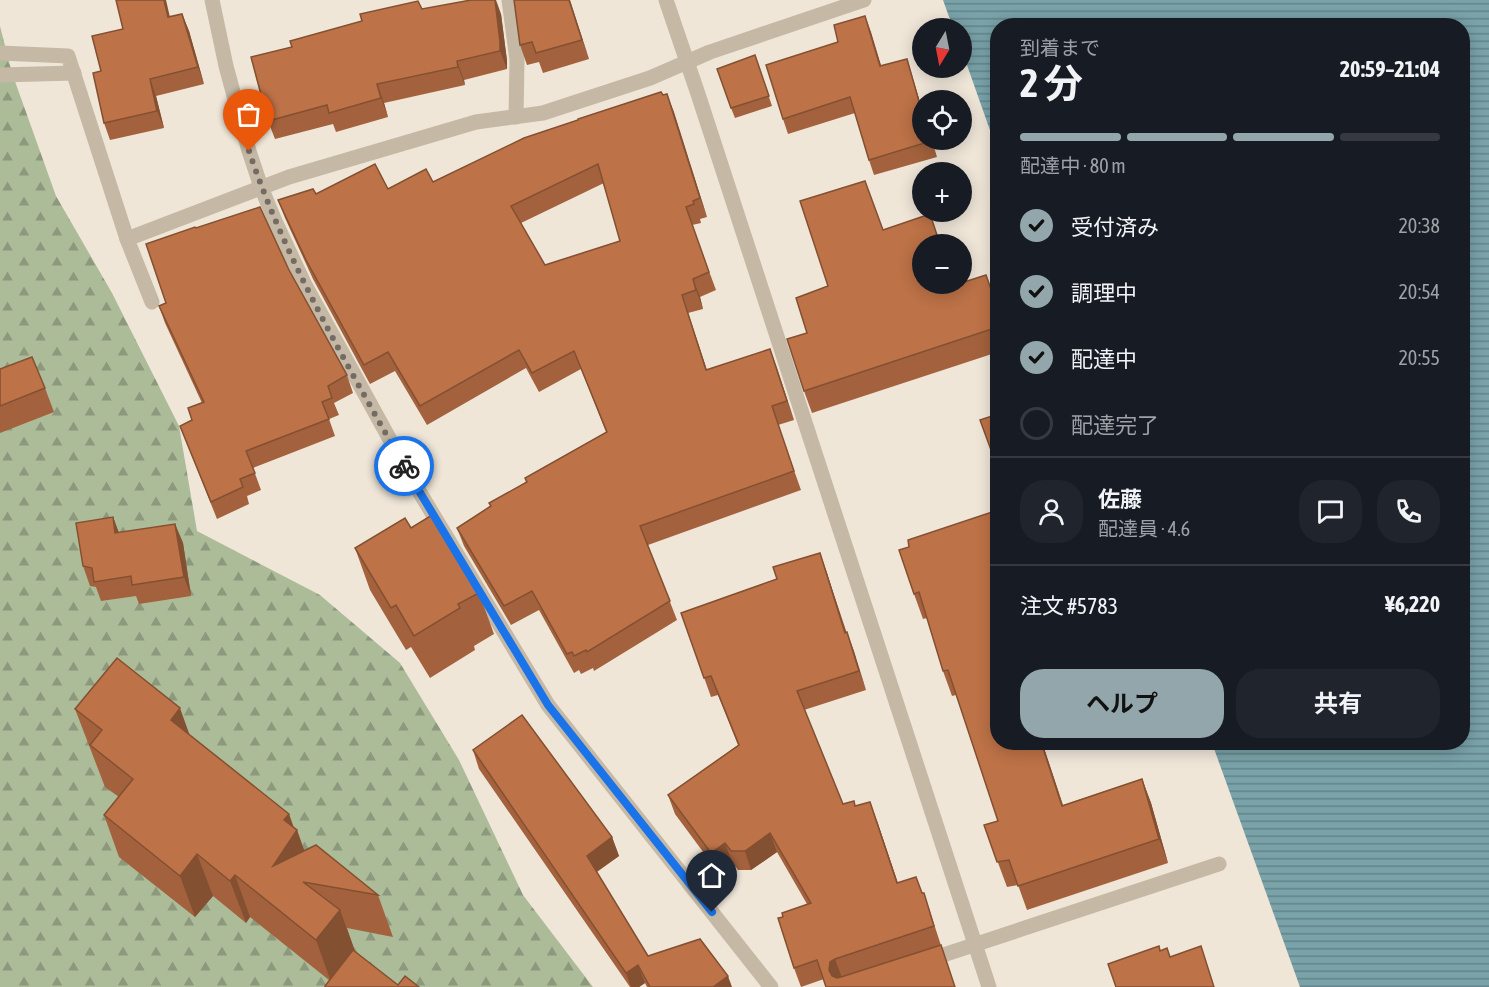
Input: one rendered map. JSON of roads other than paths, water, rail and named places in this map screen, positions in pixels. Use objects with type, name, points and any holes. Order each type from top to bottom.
[{"type":"street","points":[[212,0],[226,66],[249,151],[275,221],[304,283],[411,478],[548,705],[771,987]]},
{"type":"street","points":[[509,0],[517,60],[516,117]]},
{"type":"street","points":[[666,0],[988,987]]},
{"type":"street","points":[[127,239],[289,177],[476,123],[543,113],[650,78],[710,52],[864,0]]},
{"type":"street","points":[[0,53],[68,56],[127,239],[152,302]]},
{"type":"street","points":[[0,75],[74,73]]},
{"type":"street","points":[[910,966],[1219,864]]},
{"type":"water","points":[[943,0],[1489,0],[1489,987],[1300,987],[1215,750],[1470,750],[1470,18],[990,18],[990,130],[972,78],[972,18],[949,18]]}]
